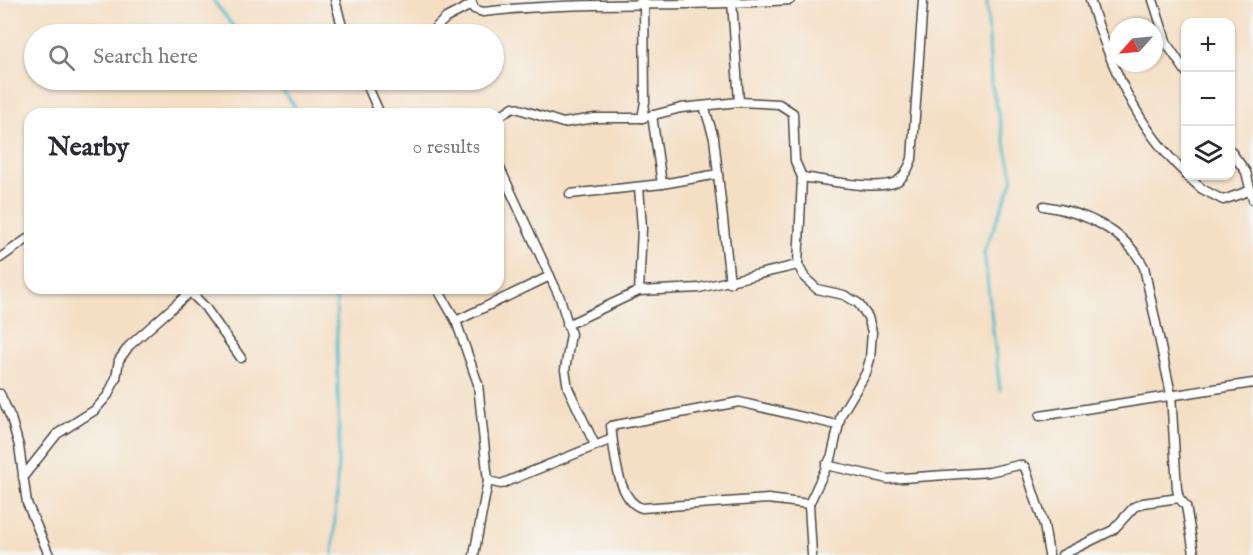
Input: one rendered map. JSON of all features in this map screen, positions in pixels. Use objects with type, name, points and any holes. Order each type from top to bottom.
[{"type":"street","points":[[335,0],[341,24]]},
{"type":"street","points":[[440,24],[471,2],[474,9],[483,12],[641,1],[790,0]]},
{"type":"street","points":[[802,177],[878,185],[897,182],[907,172],[912,159],[923,0]]},
{"type":"street","points":[[1090,0],[1112,63],[1138,115],[1166,156],[1181,170]]},
{"type":"street","points":[[1153,0],[1167,44],[1181,66]]},
{"type":"street","points":[[641,1],[645,102],[642,118]]},
{"type":"street","points":[[732,2],[739,102]]},
{"type":"street","points":[[370,90],[378,108]]},
{"type":"street","points":[[504,113],[513,107],[563,123],[596,118],[642,118],[681,108],[739,102],[779,104],[793,113],[795,161],[802,177],[798,265],[805,278],[817,290],[844,296],[858,303],[868,317],[872,332],[866,373],[837,425],[835,444],[809,504],[812,555]]},
{"type":"street","points":[[704,106],[714,138],[730,283]]},
{"type":"street","points":[[652,115],[662,184]]},
{"type":"street","points":[[1192,180],[1202,189],[1223,200],[1251,195],[1250,170],[1235,155]]},
{"type":"street","points":[[570,194],[662,184],[718,174]]},
{"type":"street","points":[[504,177],[561,298],[571,334],[565,370],[568,388],[595,445]]},
{"type":"street","points":[[639,187],[642,228],[639,291]]},
{"type":"street","points":[[1044,206],[1072,210],[1103,226],[1136,251],[1144,267],[1171,394],[1179,498],[1186,506],[1194,553]]},
{"type":"street","points":[[0,258],[24,241]]},
{"type":"street","points":[[567,325],[639,291],[699,288],[730,283],[798,265]]},
{"type":"street","points":[[456,321],[550,276]]},
{"type":"street","points":[[23,477],[57,434],[95,410],[108,395],[116,378],[119,360],[129,346],[185,294]]},
{"type":"street","points":[[191,294],[205,306],[242,358]]},
{"type":"street","points":[[440,294],[456,321],[478,384],[488,481],[474,555]]},
{"type":"street","points":[[1040,416],[1253,383]]},
{"type":"street","points":[[0,394],[12,418],[27,503],[49,555]]},
{"type":"street","points":[[809,504],[768,499],[642,508],[633,505],[627,499],[616,466],[611,426],[739,402],[837,425]]},
{"type":"street","points":[[488,481],[501,484],[612,439]]},
{"type":"street","points":[[826,465],[888,478],[989,472],[1019,465],[1025,467],[1044,525],[1049,555]]},
{"type":"street","points":[[1062,555],[1113,530],[1134,507],[1143,503],[1179,498]]},
{"type":"waterway","points":[[213,0],[231,24]]},
{"type":"waterway","points":[[987,0],[991,82],[1013,179],[984,252],[1000,390]]},
{"type":"waterway","points":[[282,90],[295,108]]},
{"type":"waterway","points":[[333,555],[339,443],[336,294]]}]
